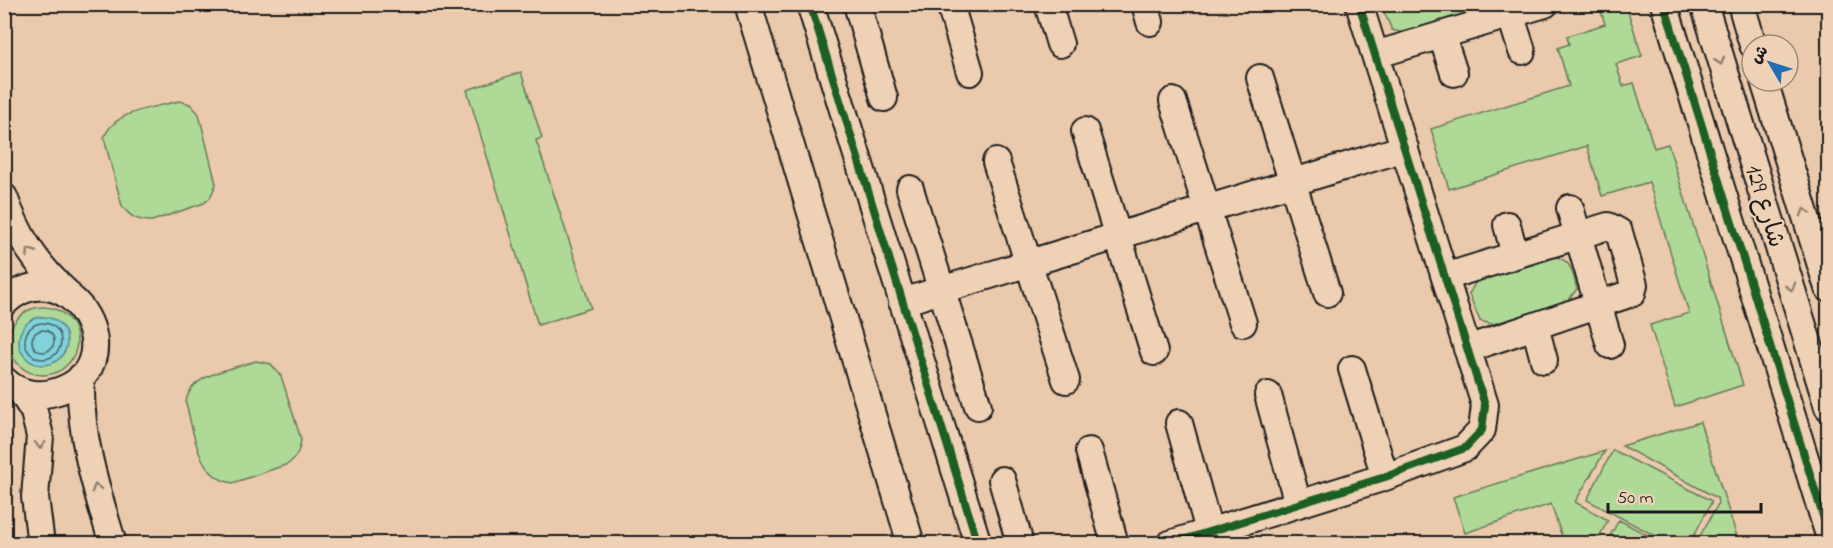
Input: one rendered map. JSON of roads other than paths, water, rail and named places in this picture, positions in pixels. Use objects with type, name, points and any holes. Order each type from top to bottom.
[{"type":"street","points":[[748,4],[911,543]]},
{"type":"street","points":[[857,4],[885,98]]},
{"type":"street","points":[[950,4],[970,72]]},
{"type":"street","points":[[1048,4],[1060,44]]},
{"type":"street","points":[[1170,543],[1385,477],[1465,448],[1478,438],[1485,422],[1485,405],[1359,4]]},
{"type":"street","points":[[1375,56],[1442,36],[1508,10],[1545,4]]},
{"type":"street","points":[[1664,4],[1828,531]]},
{"type":"street","name":"شارع 129","points":[[1704,4],[1828,407]]},
{"type":"street","points":[[1741,4],[1749,33]]},
{"type":"street","points":[[812,5],[978,543]]},
{"type":"street","points":[[1508,10],[1522,51]]},
{"type":"street","points":[[1442,36],[1454,73]]},
{"type":"street","points":[[1260,78],[1327,293]]},
{"type":"street","name":"شارع 129","points":[[1768,93],[1828,288]]},
{"type":"street","points":[[1173,101],[1243,323]]},
{"type":"street","points":[[1085,131],[1154,352]]},
{"type":"street","points":[[902,302],[1405,148]]},
{"type":"street","points":[[996,162],[1066,380]]},
{"type":"street","points":[[910,189],[978,406]]},
{"type":"street","points":[[4,197],[16,229],[30,254],[48,276],[86,311],[94,333],[92,356],[81,377],[71,386],[46,394],[10,385]]},
{"type":"street","points":[[1570,208],[1610,345]]},
{"type":"street","points":[[1507,225],[1515,255]]},
{"type":"street","points":[[1445,277],[1608,226],[1616,230],[1634,285],[1629,296],[1467,349]]},
{"type":"street","points":[[4,303],[18,293],[30,289],[44,288],[69,295]]},
{"type":"street","points":[[1535,326],[1545,360]]},
{"type":"street","points":[[1352,369],[1385,477]]},
{"type":"street","points":[[81,377],[82,423],[86,453],[113,543]]},
{"type":"street","points":[[10,385],[34,412],[40,436],[35,497],[41,543]]},
{"type":"street","points":[[1268,395],[1298,504]]},
{"type":"street","points":[[1179,423],[1209,531]]},
{"type":"street","points":[[1089,451],[1115,543]]},
{"type":"street","points":[[1002,480],[1020,543]]},
{"type":"water","points":[[38,317],[48,317],[63,327],[67,341],[66,350],[57,361],[48,365],[38,365],[23,355],[19,346],[19,336],[29,321]]}]
